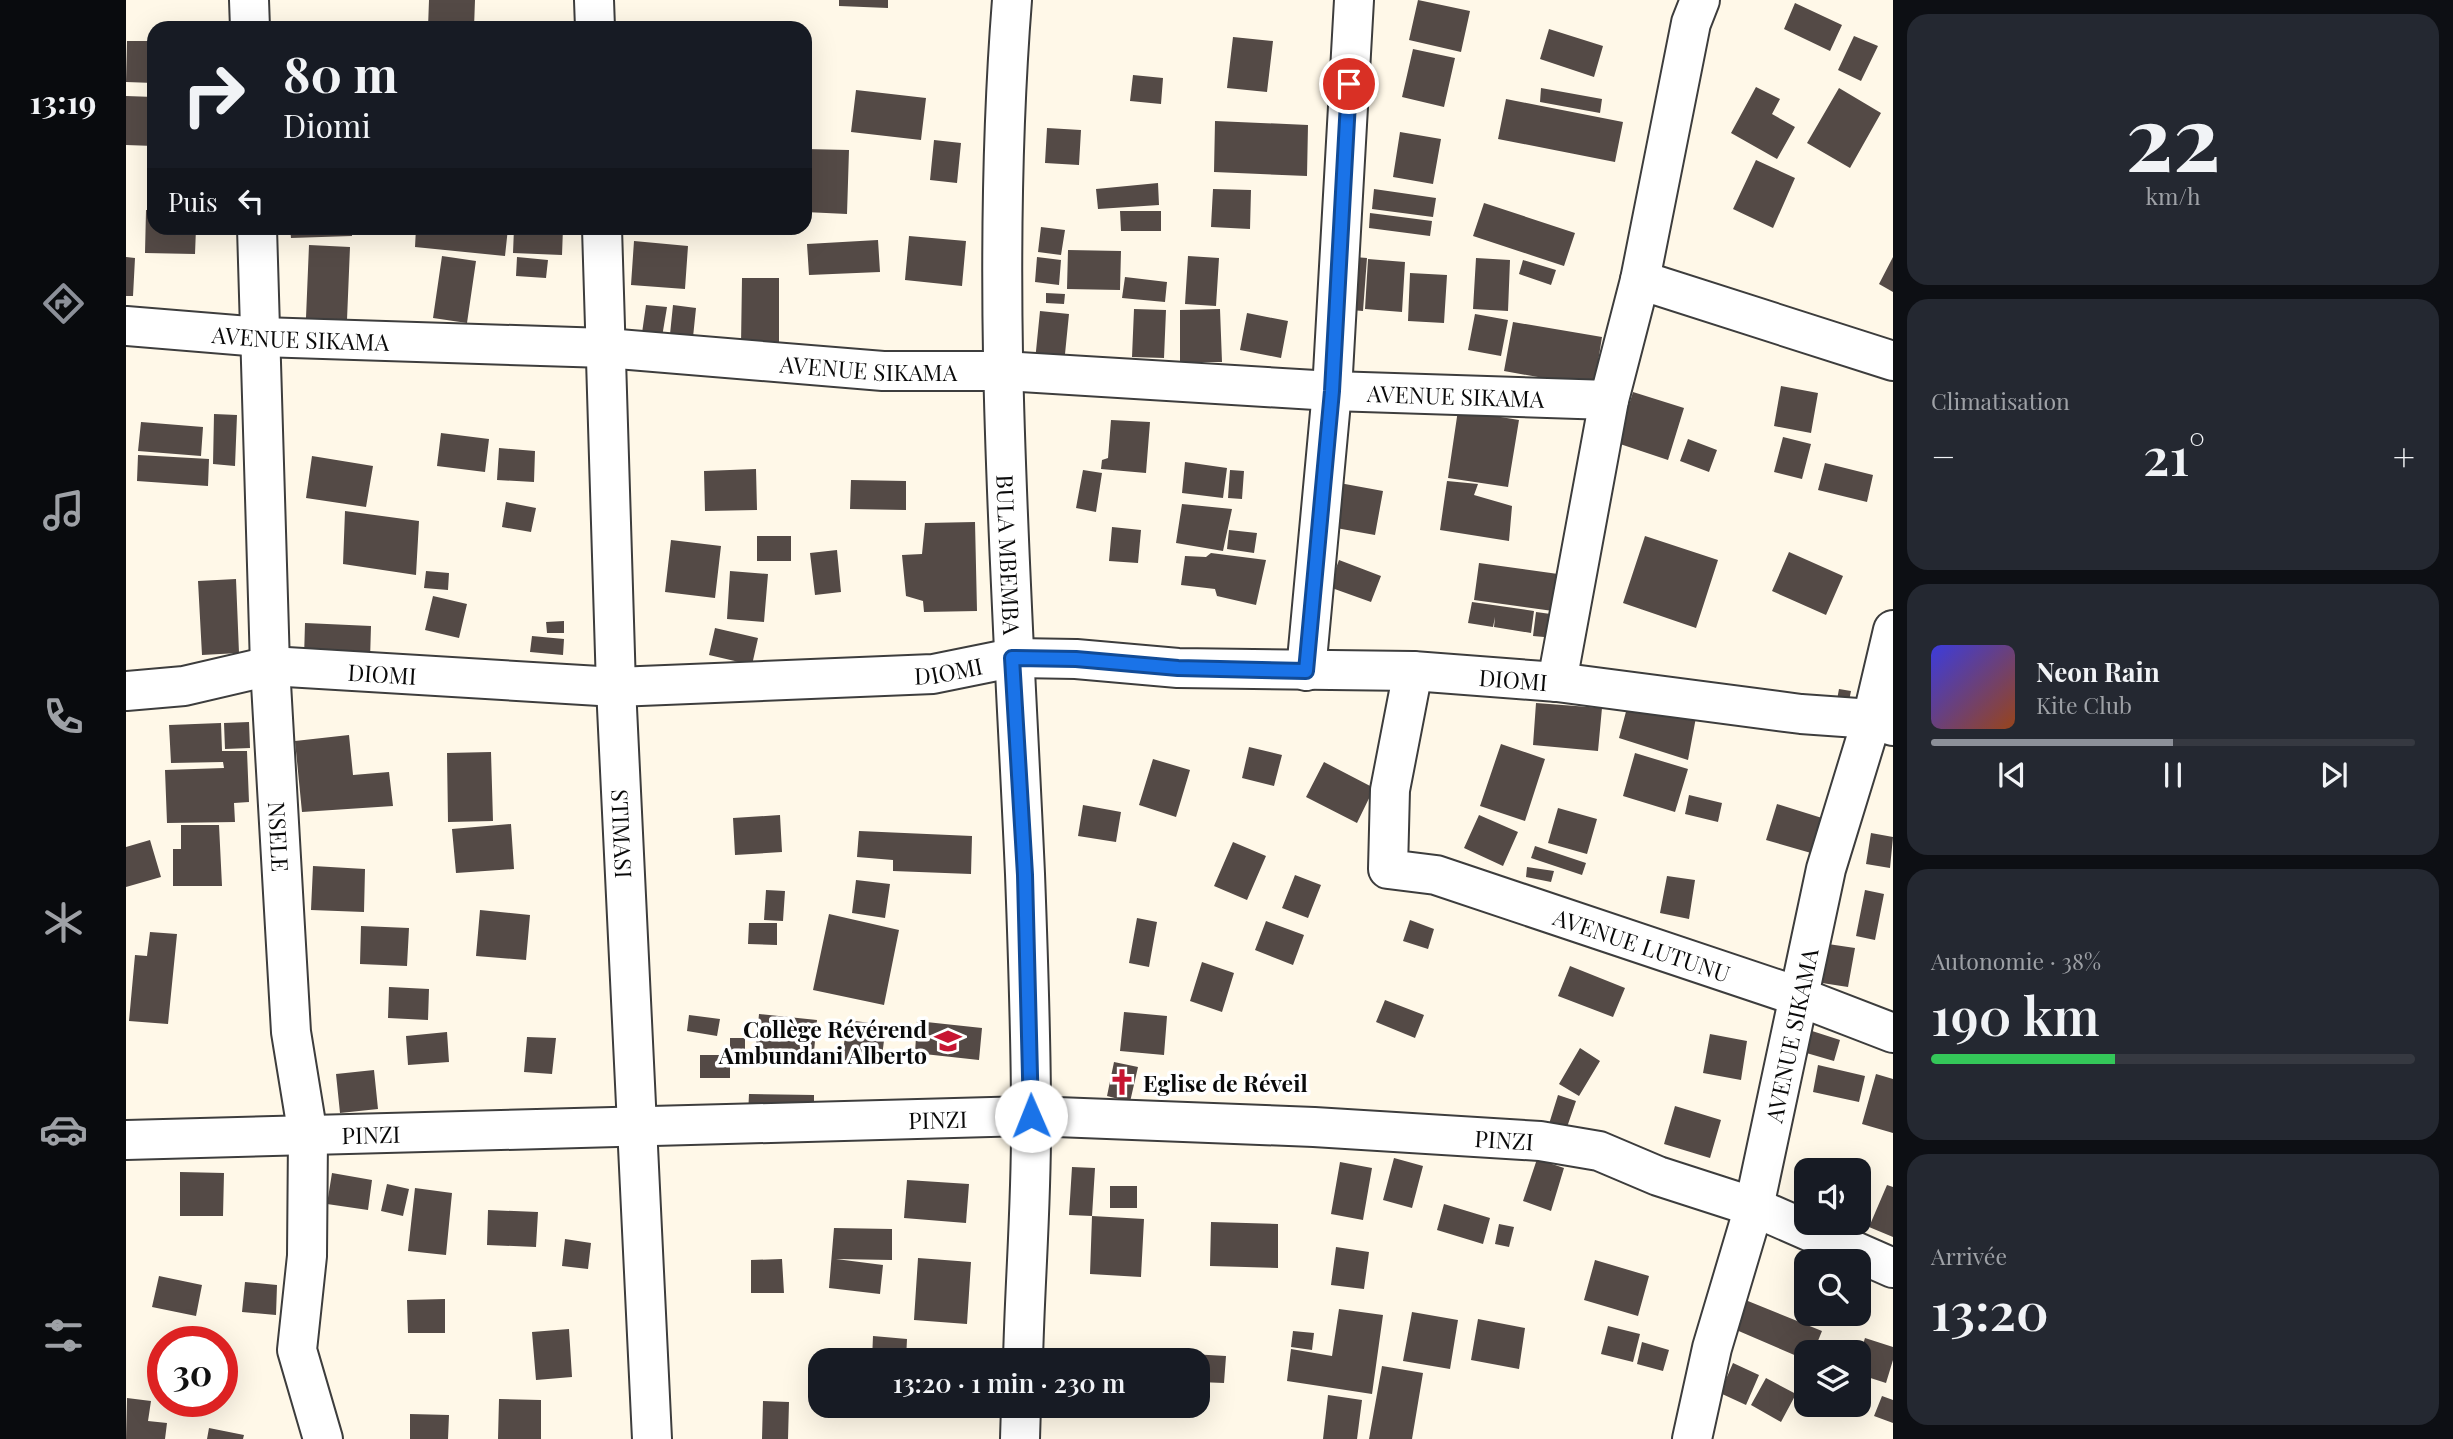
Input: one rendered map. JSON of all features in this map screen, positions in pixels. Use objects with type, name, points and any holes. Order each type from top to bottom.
[{"type":"street","points":[[249,0],[250,21]]},
{"type":"street","points":[[594,0],[595,21]]},
{"type":"street","name":"BULA MBEMBA","points":[[1012,0],[1006,79],[1003,371],[1012,658],[1025,875],[1031,1116],[1023,1348]]},
{"type":"street","points":[[1306,671],[1332,391],[1354,0]]},
{"type":"street","points":[[1557,682],[1609,400],[1640,280],[1691,23],[1700,0]]},
{"type":"street","name":"NSELE","points":[[257,235],[270,666],[291,1032],[308,1136],[307,1256],[297,1350],[323,1439]]},
{"type":"street","name":"STIMASI","points":[[602,235],[616,687],[652,1439]]},
{"type":"street","points":[[1640,280],[1893,361]]},
{"type":"street","name":"AVENUE SIKAMA","points":[[126,326],[261,337],[606,348],[883,371],[1003,371],[1332,391],[1609,400]]},
{"type":"street","name":"AVENUE SIKAMA","points":[[1692,1439],[1712,1348],[1754,1207],[1826,869],[1883,723],[1893,630]]},
{"type":"street","name":"DIOMI","points":[[126,691],[184,686],[270,666],[616,687],[933,674],[1012,658],[1076,659],[1178,668],[1413,671],[1557,682],[1883,723]]},
{"type":"street","name":"AVENUE LUTUNU","points":[[1413,671],[1390,790],[1388,869],[1436,875],[1797,996],[1893,1033]]},
{"type":"street","name":"PINZI","points":[[126,1140],[1031,1116],[1314,1127],[1540,1142],[1600,1151],[1658,1176],[1754,1207],[1893,1268]]},
{"type":"street","points":[[1020,1439],[1021,1418]]},
{"type":"building","points":[[429,0],[475,0],[474,21],[428,21]]},
{"type":"building","points":[[839,0],[888,0],[888,8],[839,6]]},
{"type":"building","points":[[1418,0],[1470,11],[1461,52],[1409,40]]},
{"type":"building","points":[[1795,3],[1842,25],[1830,51],[1784,29]]},
{"type":"building","points":[[1549,29],[1603,46],[1594,77],[1540,59]]},
{"type":"building","points":[[1854,36],[1878,46],[1861,81],[1838,70]]},
{"type":"building","points":[[1233,37],[1273,41],[1267,92],[1227,88]]},
{"type":"building","points":[[127,41],[147,41],[147,83],[126,82]]},
{"type":"building","points":[[1413,49],[1455,58],[1444,107],[1402,97]]},
{"type":"building","points":[[1133,75],[1163,78],[1161,104],[1130,101]]},
{"type":"building","points":[[1756,87],[1780,99],[1772,114],[1795,127],[1777,159],[1731,133]]},
{"type":"building","points":[[1541,88],[1602,99],[1600,113],[1540,102]]},
{"type":"building","points":[[1839,88],[1881,113],[1850,168],[1807,143]]},
{"type":"building","points":[[856,90],[926,98],[921,140],[851,132]]},
{"type":"building","points":[[126,96],[147,97],[147,146],[126,145]]},
{"type":"building","points":[[1506,99],[1623,122],[1615,162],[1498,139]]},
{"type":"building","points":[[1215,121],[1308,125],[1307,176],[1214,172]]},
{"type":"building","points":[[1047,128],[1081,130],[1079,165],[1045,163]]},
{"type":"building","points":[[1400,132],[1441,139],[1433,184],[1393,177]]},
{"type":"building","points":[[934,140],[961,143],[957,183],[930,180]]},
{"type":"building","points":[[812,149],[849,150],[847,214],[812,212]]},
{"type":"building","points":[[1756,160],[1795,178],[1773,228],[1733,209]]},
{"type":"building","points":[[1158,183],[1159,205],[1098,209],[1096,189]]},
{"type":"building","points":[[1213,189],[1251,190],[1250,229],[1211,227]]},
{"type":"building","points":[[1374,189],[1436,198],[1433,217],[1372,209]]},
{"type":"building","points":[[1484,203],[1575,233],[1564,266],[1473,236]]},
{"type":"building","points":[[146,210],[147,235],[196,235],[195,254],[145,253]]},
{"type":"building","points":[[1120,211],[1161,211],[1161,231],[1121,231]]},
{"type":"building","points":[[1370,213],[1432,221],[1430,236],[1369,228]]},
{"type":"building","points":[[1041,227],[1065,230],[1061,255],[1038,252]]},
{"type":"building","points":[[291,235],[352,235],[352,236],[291,238]]},
{"type":"building","points":[[416,235],[507,235],[505,256],[415,247]]},
{"type":"building","points":[[514,235],[563,235],[562,255],[513,253]]},
{"type":"building","points":[[909,236],[966,241],[962,286],[905,280]]},
{"type":"building","points":[[878,240],[880,272],[809,275],[807,244]]},
{"type":"building","points":[[634,241],[688,246],[685,289],[631,285]]},
{"type":"building","points":[[309,245],[350,247],[347,320],[306,318]]},
{"type":"building","points":[[1068,250],[1121,251],[1120,290],[1067,289]]},
{"type":"building","points":[[442,256],[476,261],[467,323],[433,318]]},
{"type":"building","points":[[1188,256],[1219,258],[1216,306],[1185,304]]},
{"type":"building","points":[[1342,256],[1367,258],[1363,311],[1339,309]]},
{"type":"building","points":[[126,257],[135,258],[133,296],[126,296]]},
{"type":"building","points":[[517,257],[548,260],[546,278],[516,276]]},
{"type":"building","points":[[1037,257],[1061,260],[1059,285],[1035,282]]},
{"type":"building","points":[[1893,257],[1893,292],[1879,284]]},
{"type":"building","points":[[1476,258],[1510,260],[1508,311],[1473,309]]},
{"type":"building","points":[[1368,259],[1405,262],[1402,312],[1365,309]]},
{"type":"building","points":[[1523,260],[1556,270],[1551,285],[1519,274]]},
{"type":"building","points":[[1410,273],[1447,275],[1444,323],[1408,321]]},
{"type":"building","points":[[1125,277],[1167,282],[1165,302],[1122,298]]},
{"type":"building","points":[[742,278],[779,278],[779,345],[741,345]]},
{"type":"building","points":[[1046,293],[1065,294],[1064,304],[1046,303]]},
{"type":"building","points":[[646,305],[667,307],[661,343],[641,340]]},
{"type":"building","points":[[673,305],[696,308],[692,347],[669,344]]},
{"type":"building","points":[[1134,309],[1166,310],[1164,358],[1132,357]]},
{"type":"building","points":[[1220,309],[1222,362],[1180,362],[1180,310]]},
{"type":"building","points":[[1040,311],[1069,314],[1064,364],[1035,361]]},
{"type":"building","points":[[1247,313],[1288,321],[1281,358],[1240,350]]},
{"type":"building","points":[[1475,314],[1508,320],[1501,356],[1468,350]]},
{"type":"building","points":[[1513,322],[1602,337],[1594,387],[1504,371]]},
{"type":"building","points":[[1781,386],[1818,393],[1811,433],[1774,426]]},
{"type":"building","points":[[1633,392],[1684,408],[1668,460],[1617,443]]},
{"type":"building","points":[[1458,410],[1519,420],[1508,487],[1448,478]]},
{"type":"building","points":[[214,414],[237,415],[235,466],[213,464]]},
{"type":"building","points":[[1111,420],[1150,422],[1146,473],[1101,469],[1102,460],[1108,458]]},
{"type":"building","points":[[141,422],[203,427],[201,456],[138,451]]},
{"type":"building","points":[[441,433],[489,439],[485,472],[437,466]]},
{"type":"building","points":[[1783,437],[1811,444],[1802,479],[1774,472]]},
{"type":"building","points":[[1688,439],[1717,450],[1709,472],[1680,461]]},
{"type":"building","points":[[499,448],[535,451],[534,482],[497,480]]},
{"type":"building","points":[[138,455],[209,459],[208,486],[137,481]]},
{"type":"building","points":[[312,456],[373,466],[366,507],[306,498]]},
{"type":"building","points":[[1185,462],[1227,468],[1223,498],[1182,493]]},
{"type":"building","points":[[1825,463],[1873,475],[1867,502],[1818,490]]},
{"type":"building","points":[[756,469],[757,510],[705,511],[704,471]]},
{"type":"building","points":[[1083,470],[1102,473],[1096,512],[1076,508]]},
{"type":"building","points":[[1230,470],[1244,471],[1242,499],[1228,498]]},
{"type":"building","points":[[851,480],[906,481],[906,510],[850,509]]},
{"type":"building","points":[[1447,481],[1478,484],[1474,495],[1512,506],[1509,541],[1440,530]]},
{"type":"building","points":[[1334,482],[1383,491],[1375,535],[1325,526]]},
{"type":"building","points":[[506,502],[536,508],[531,532],[502,527]]},
{"type":"building","points":[[1182,504],[1232,509],[1223,551],[1176,543]]},
{"type":"building","points":[[345,511],[419,521],[416,575],[343,564]]},
{"type":"building","points":[[975,522],[977,611],[924,612],[923,601],[906,596],[902,555],[922,554],[925,523]]},
{"type":"building","points":[[1112,527],[1141,530],[1138,563],[1109,561]]},
{"type":"building","points":[[1229,530],[1257,533],[1254,553],[1227,549]]},
{"type":"building","points":[[757,536],[791,536],[791,561],[757,561]]},
{"type":"building","points":[[1645,536],[1718,560],[1696,628],[1623,603]]},
{"type":"building","points":[[671,540],[721,546],[715,598],[665,592]]},
{"type":"building","points":[[837,550],[841,592],[815,595],[810,553]]},
{"type":"building","points":[[1789,552],[1843,576],[1826,615],[1772,591]]},
{"type":"building","points":[[1211,553],[1266,560],[1256,605],[1217,596],[1215,589],[1181,585],[1185,556],[1206,557]]},
{"type":"building","points":[[1339,560],[1381,576],[1371,602],[1329,587]]},
{"type":"building","points":[[1479,563],[1558,574],[1553,611],[1474,600]]},
{"type":"building","points":[[426,571],[449,573],[448,590],[424,588]]},
{"type":"building","points":[[730,571],[768,574],[764,622],[727,619]]},
{"type":"building","points":[[236,579],[239,653],[202,655],[198,581]]},
{"type":"building","points":[[433,596],[467,604],[459,638],[425,630]]},
{"type":"building","points":[[1472,602],[1534,611],[1531,633],[1494,627],[1495,617],[1493,627],[1468,623]]},
{"type":"building","points":[[1536,612],[1558,615],[1555,638],[1533,636]]},
{"type":"building","points":[[564,621],[564,633],[547,633],[546,622]]},
{"type":"building","points":[[305,623],[371,626],[370,660],[304,658]]},
{"type":"building","points":[[715,628],[758,638],[752,665],[709,655]]},
{"type":"building","points":[[532,636],[564,639],[563,655],[530,652]]},
{"type":"building","points":[[1839,689],[1851,691],[1848,706],[1836,705]]},
{"type":"building","points":[[1536,703],[1602,708],[1598,751],[1533,745]]},
{"type":"building","points":[[1628,704],[1697,712],[1688,760],[1619,738]]},
{"type":"building","points":[[249,722],[250,748],[225,749],[224,723]]},
{"type":"building","points":[[221,723],[222,751],[247,751],[249,802],[234,803],[235,822],[167,823],[165,770],[224,768],[223,762],[171,763],[169,725]]},
{"type":"building","points":[[349,735],[353,775],[389,772],[393,806],[302,812],[295,741]]},
{"type":"building","points":[[1501,744],[1545,759],[1525,821],[1480,806]]},
{"type":"building","points":[[1249,747],[1282,755],[1274,786],[1242,778]]},
{"type":"building","points":[[491,752],[493,821],[448,822],[447,753]]},
{"type":"building","points":[[1635,753],[1688,769],[1675,812],[1623,796]]},
{"type":"building","points":[[1153,759],[1190,770],[1176,817],[1139,805]]},
{"type":"building","points":[[1324,762],[1374,788],[1357,823],[1306,797]]},
{"type":"building","points":[[1689,795],[1722,803],[1718,822],[1685,814]]},
{"type":"building","points":[[1777,804],[1822,818],[1811,853],[1766,840]]},
{"type":"building","points":[[1083,805],[1121,812],[1116,842],[1078,836]]},
{"type":"building","points":[[1558,808],[1597,819],[1587,854],[1548,843]]},
{"type":"building","points":[[780,815],[782,852],[735,855],[733,818]]},
{"type":"building","points":[[1479,815],[1518,832],[1503,866],[1464,848]]},
{"type":"building","points":[[511,824],[514,869],[456,873],[452,829]]},
{"type":"building","points":[[181,825],[219,825],[222,886],[173,886],[173,849],[181,849]]},
{"type":"building","points":[[859,831],[972,836],[971,874],[893,871],[893,860],[857,857]]},
{"type":"building","points":[[1871,833],[1893,837],[1890,868],[1866,864]]},
{"type":"building","points":[[150,840],[161,877],[126,887],[126,847]]},
{"type":"building","points":[[1233,842],[1266,856],[1247,900],[1214,886]]},
{"type":"building","points":[[1535,846],[1586,863],[1582,875],[1531,858]]},
{"type":"building","points":[[313,866],[365,869],[364,912],[311,910]]},
{"type":"building","points":[[1527,867],[1554,871],[1551,882],[1526,877]]},
{"type":"building","points":[[1295,875],[1321,885],[1308,918],[1282,908]]},
{"type":"building","points":[[1667,876],[1695,880],[1689,919],[1660,913]]},
{"type":"building","points":[[856,880],[890,884],[885,918],[852,913]]},
{"type":"building","points":[[766,890],[785,891],[783,921],[764,920]]},
{"type":"building","points":[[1865,890],[1884,894],[1875,940],[1856,936]]},
{"type":"building","points":[[480,910],[530,915],[526,960],[476,956]]},
{"type":"building","points":[[829,914],[899,930],[884,1005],[813,990]]},
{"type":"building","points":[[1137,918],[1157,922],[1149,967],[1129,963]]},
{"type":"building","points":[[1410,920],[1434,929],[1428,949],[1403,941]]},
{"type":"building","points":[[1266,921],[1304,935],[1293,965],[1255,950]]},
{"type":"building","points":[[749,923],[777,923],[777,945],[748,944]]},
{"type":"building","points":[[361,926],[409,928],[407,966],[360,964]]},
{"type":"building","points":[[150,932],[177,934],[168,1024],[129,1021],[135,955],[147,956]]},
{"type":"building","points":[[1828,944],[1855,948],[1848,987],[1822,983]]},
{"type":"building","points":[[1202,962],[1234,973],[1222,1012],[1190,1001]]},
{"type":"building","points":[[1570,966],[1625,988],[1613,1017],[1558,996]]},
{"type":"building","points":[[389,987],[429,989],[428,1020],[388,1018]]},
{"type":"building","points":[[1385,1000],[1424,1015],[1415,1038],[1376,1022]]},
{"type":"building","points":[[1124,1012],[1167,1016],[1164,1055],[1120,1051]]},
{"type":"building","points":[[759,1014],[817,1020],[813,1062],[755,1056]]},
{"type":"building","points":[[689,1015],[720,1019],[717,1036],[687,1031]]},
{"type":"building","points":[[847,1020],[886,1025],[881,1064],[842,1060]]},
{"type":"building","name":"Collège Révérend Ambundani Alberto","points":[[917,1021],[982,1028],[979,1060],[915,1053]]},
{"type":"building","points":[[1809,1030],[1840,1040],[1834,1061],[1803,1052]]},
{"type":"building","points":[[447,1032],[449,1062],[408,1065],[406,1036]]},
{"type":"building","points":[[1710,1034],[1747,1041],[1741,1080],[1703,1073]]},
{"type":"building","points":[[527,1037],[556,1038],[552,1074],[524,1072]]},
{"type":"building","points":[[730,1038],[745,1038],[745,1055],[730,1055]]},
{"type":"building","points":[[1580,1048],[1600,1061],[1579,1096],[1559,1084]]},
{"type":"building","points":[[700,1055],[730,1055],[730,1078],[700,1078]]},
{"type":"building","name":"Eglise de Réveil","points":[[1114,1062],[1138,1067],[1130,1102],[1107,1096]]},
{"type":"building","points":[[1818,1065],[1865,1076],[1859,1102],[1813,1092]]},
{"type":"building","points":[[374,1070],[378,1109],[340,1113],[336,1074]]},
{"type":"building","points":[[1876,1074],[1893,1079],[1893,1133],[1862,1124]]},
{"type":"building","points":[[749,1094],[814,1095],[814,1116],[748,1115]]},
{"type":"building","points":[[1558,1095],[1576,1101],[1566,1130],[1549,1124]]},
{"type":"building","points":[[1675,1106],[1721,1120],[1710,1158],[1664,1144]]},
{"type":"building","points":[[1394,1158],[1423,1166],[1412,1208],[1383,1200]]},
{"type":"building","points":[[1537,1159],[1564,1168],[1551,1211],[1523,1201]]},
{"type":"building","points":[[1340,1162],[1372,1168],[1363,1220],[1331,1214]]},
{"type":"building","points":[[1072,1167],[1095,1168],[1092,1216],[1069,1215]]},
{"type":"building","points":[[180,1172],[224,1173],[223,1216],[180,1216]]},
{"type":"building","points":[[332,1173],[372,1180],[368,1210],[327,1204]]},
{"type":"building","points":[[907,1180],[969,1184],[966,1223],[904,1218]]},
{"type":"building","points":[[387,1184],[409,1189],[403,1216],[381,1211]]},
{"type":"building","points":[[1887,1185],[1893,1187],[1893,1237],[1871,1228]]},
{"type":"building","points":[[1110,1186],[1137,1186],[1137,1208],[1110,1208]]},
{"type":"building","points":[[415,1188],[452,1193],[446,1255],[408,1251]]},
{"type":"building","points":[[1444,1204],[1490,1218],[1483,1244],[1437,1230]]},
{"type":"building","points":[[488,1210],[538,1212],[536,1247],[487,1245]]},
{"type":"building","points":[[1092,1216],[1144,1219],[1141,1277],[1090,1274]]},
{"type":"building","points":[[1211,1222],[1278,1224],[1278,1268],[1210,1266]]},
{"type":"building","points":[[1499,1224],[1514,1227],[1509,1247],[1495,1244]]},
{"type":"building","points":[[834,1228],[892,1229],[892,1260],[836,1259],[883,1265],[880,1294],[829,1288]]},
{"type":"building","points":[[565,1239],[591,1243],[588,1269],[562,1266]]},
{"type":"building","points":[[1336,1247],[1369,1252],[1364,1289],[1331,1285]]},
{"type":"building","points":[[918,1258],[971,1262],[967,1324],[914,1320]]},
{"type":"building","points":[[782,1259],[784,1293],[751,1293],[751,1260]]},
{"type":"building","points":[[1595,1260],[1649,1276],[1638,1316],[1584,1300]]},
{"type":"building","points":[[159,1276],[202,1285],[196,1316],[152,1307]]},
{"type":"building","points":[[245,1282],[277,1285],[276,1315],[242,1312]]},
{"type":"building","points":[[1738,1297],[1794,1320],[1794,1326],[1810,1326],[1822,1331],[1818,1340],[1794,1340],[1794,1355],[1727,1326]]},
{"type":"building","points":[[445,1299],[445,1333],[408,1333],[407,1300]]},
{"type":"building","points":[[1339,1309],[1383,1315],[1372,1394],[1287,1381],[1291,1349],[1332,1356]]},
{"type":"building","points":[[1412,1312],[1458,1320],[1450,1369],[1403,1361]]},
{"type":"building","points":[[1478,1319],[1525,1328],[1519,1369],[1471,1360]]},
{"type":"building","points":[[1608,1326],[1640,1334],[1633,1362],[1601,1354]]},
{"type":"building","points":[[569,1329],[572,1377],[536,1380],[532,1332]]},
{"type":"building","points":[[1293,1331],[1314,1333],[1312,1350],[1291,1347]]},
{"type":"building","points":[[873,1336],[907,1339],[907,1348],[872,1348]]},
{"type":"building","points":[[1865,1338],[1893,1347],[1893,1360],[1886,1383],[1871,1378],[1871,1340]]},
{"type":"building","points":[[1642,1342],[1669,1350],[1663,1371],[1637,1364]]},
{"type":"building","points":[[1210,1355],[1226,1356],[1224,1383],[1210,1382]]},
{"type":"building","points":[[1733,1363],[1759,1375],[1746,1405],[1720,1393]]},
{"type":"building","points":[[1382,1366],[1423,1373],[1412,1439],[1369,1439]]},
{"type":"building","points":[[1766,1378],[1794,1393],[1781,1422],[1751,1405]]},
{"type":"building","points":[[1328,1395],[1362,1400],[1357,1439],[1323,1439]]},
{"type":"building","points":[[1882,1396],[1893,1400],[1893,1423],[1874,1416]]},
{"type":"building","points":[[127,1398],[147,1400],[148,1421],[167,1423],[165,1439],[126,1439]]},
{"type":"building","points":[[499,1399],[541,1400],[541,1439],[498,1439]]},
{"type":"building","points":[[763,1401],[789,1402],[788,1439],[762,1439]]},
{"type":"building","points":[[410,1414],[449,1415],[448,1439],[410,1439]]},
{"type":"building","points":[[209,1428],[244,1435],[243,1439],[207,1439]]},
{"type":"place","name":"Collège Révérend Ambundani Alberto","points":[[948,1041]]},
{"type":"place","name":"Eglise de Réveil","points":[[1122,1082]]},
{"type":"route","points":[[1031,1116],[1025,875],[1012,658],[1076,659],[1178,668],[1306,671],[1332,391],[1349,84]]}]
